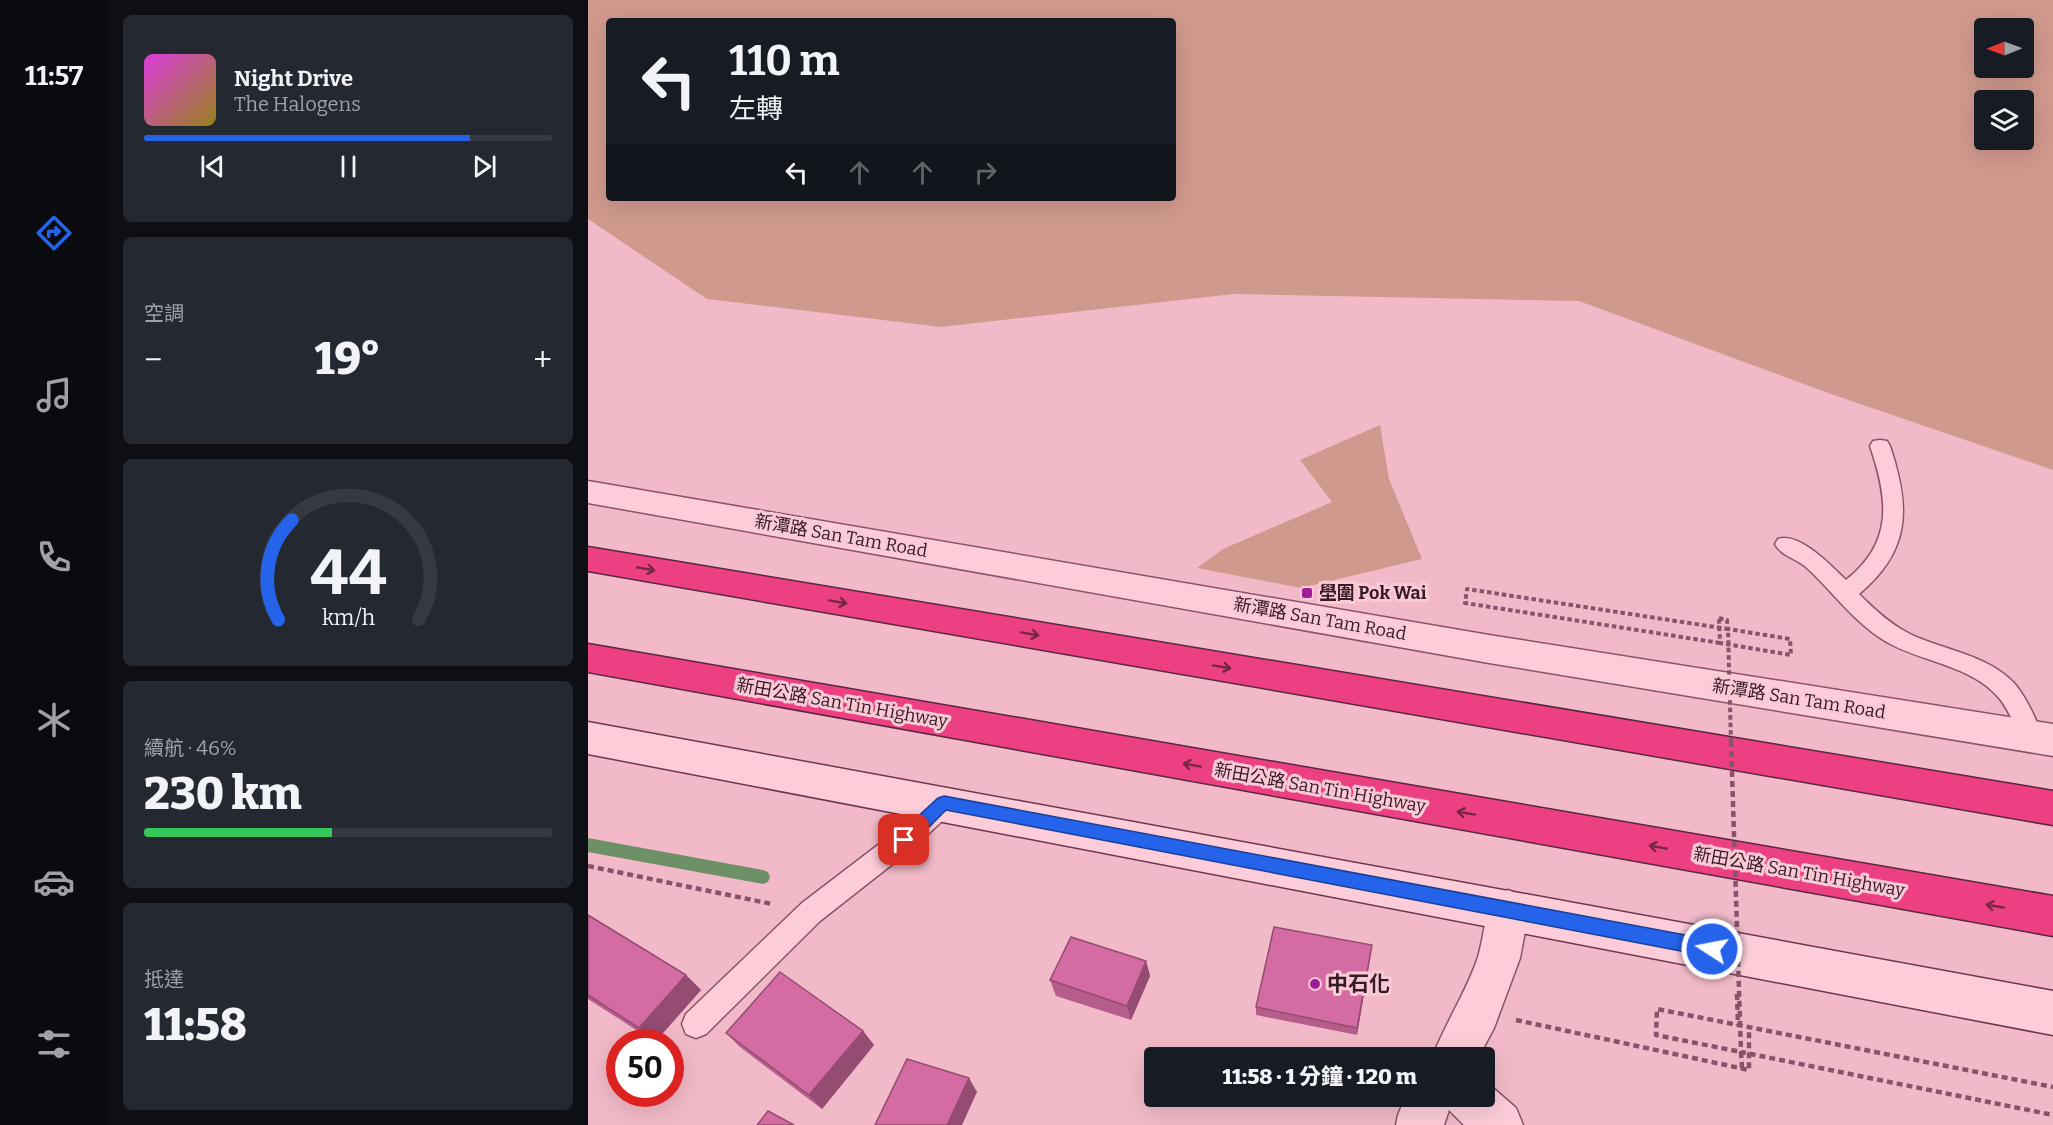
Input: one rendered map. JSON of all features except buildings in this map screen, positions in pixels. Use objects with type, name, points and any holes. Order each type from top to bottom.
[{"type":"highway","points":[[588,559],[2053,808]]},
{"type":"highway","name":"新田公路 San Tin Highway","points":[[588,658],[2053,916]]},
{"type":"street","name":"新潭路 San Tam Road","points":[[588,492],[1477,647],[2042,738]]},
{"type":"street","points":[[588,738],[2053,1013]]},
{"type":"street","points":[[1460,1047],[1478,1012],[1499,958],[1508,910]]},
{"type":"street","points":[[1420,1125],[1421,1115],[1426,1107]]},
{"type":"street","points":[[1480,1107],[1500,1125]]},
{"type":"lane","points":[[1845,592],[1876,566],[1895,525],[1892,480],[1880,446]]},
{"type":"lane","points":[[1785,544],[1813,561],[1870,619],[1900,639],[1964,663],[2000,685],[2042,738]]},
{"type":"lane","points":[[696,1024],[811,912],[904,840],[944,803]]},
{"type":"path","points":[[1467,589],[1728,629],[1790,639],[1791,654],[1465,603],[1467,589]]},
{"type":"path","points":[[1720,643],[1719,618],[1727,620],[1728,629],[1742,1068]]},
{"type":"path","points":[[588,866],[811,912]]},
{"type":"path","points":[[1737,993],[1738,1025]]},
{"type":"path","points":[[2053,1087],[1657,1009],[1656,1035],[2053,1115]]},
{"type":"path","points":[[1478,1012],[1749,1070],[1749,1027]]},
{"type":"shaded area","points":[[588,0],[2053,0],[2053,470],[1831,394],[1579,301],[1234,294],[941,327],[707,299],[588,219]]},
{"type":"shaded area","points":[[1380,425],[1389,479],[1422,559],[1301,588],[1197,568],[1223,549],[1332,502],[1300,460]]},
{"type":"waterway","points":[[588,845],[763,877]]},
{"type":"place","name":"壆圍 Pok Wai","points":[[1307,593]]},
{"type":"place","name":"中石化","points":[[1315,984]]},
{"type":"route","points":[[904,840],[944,803],[1712,949]]}]
